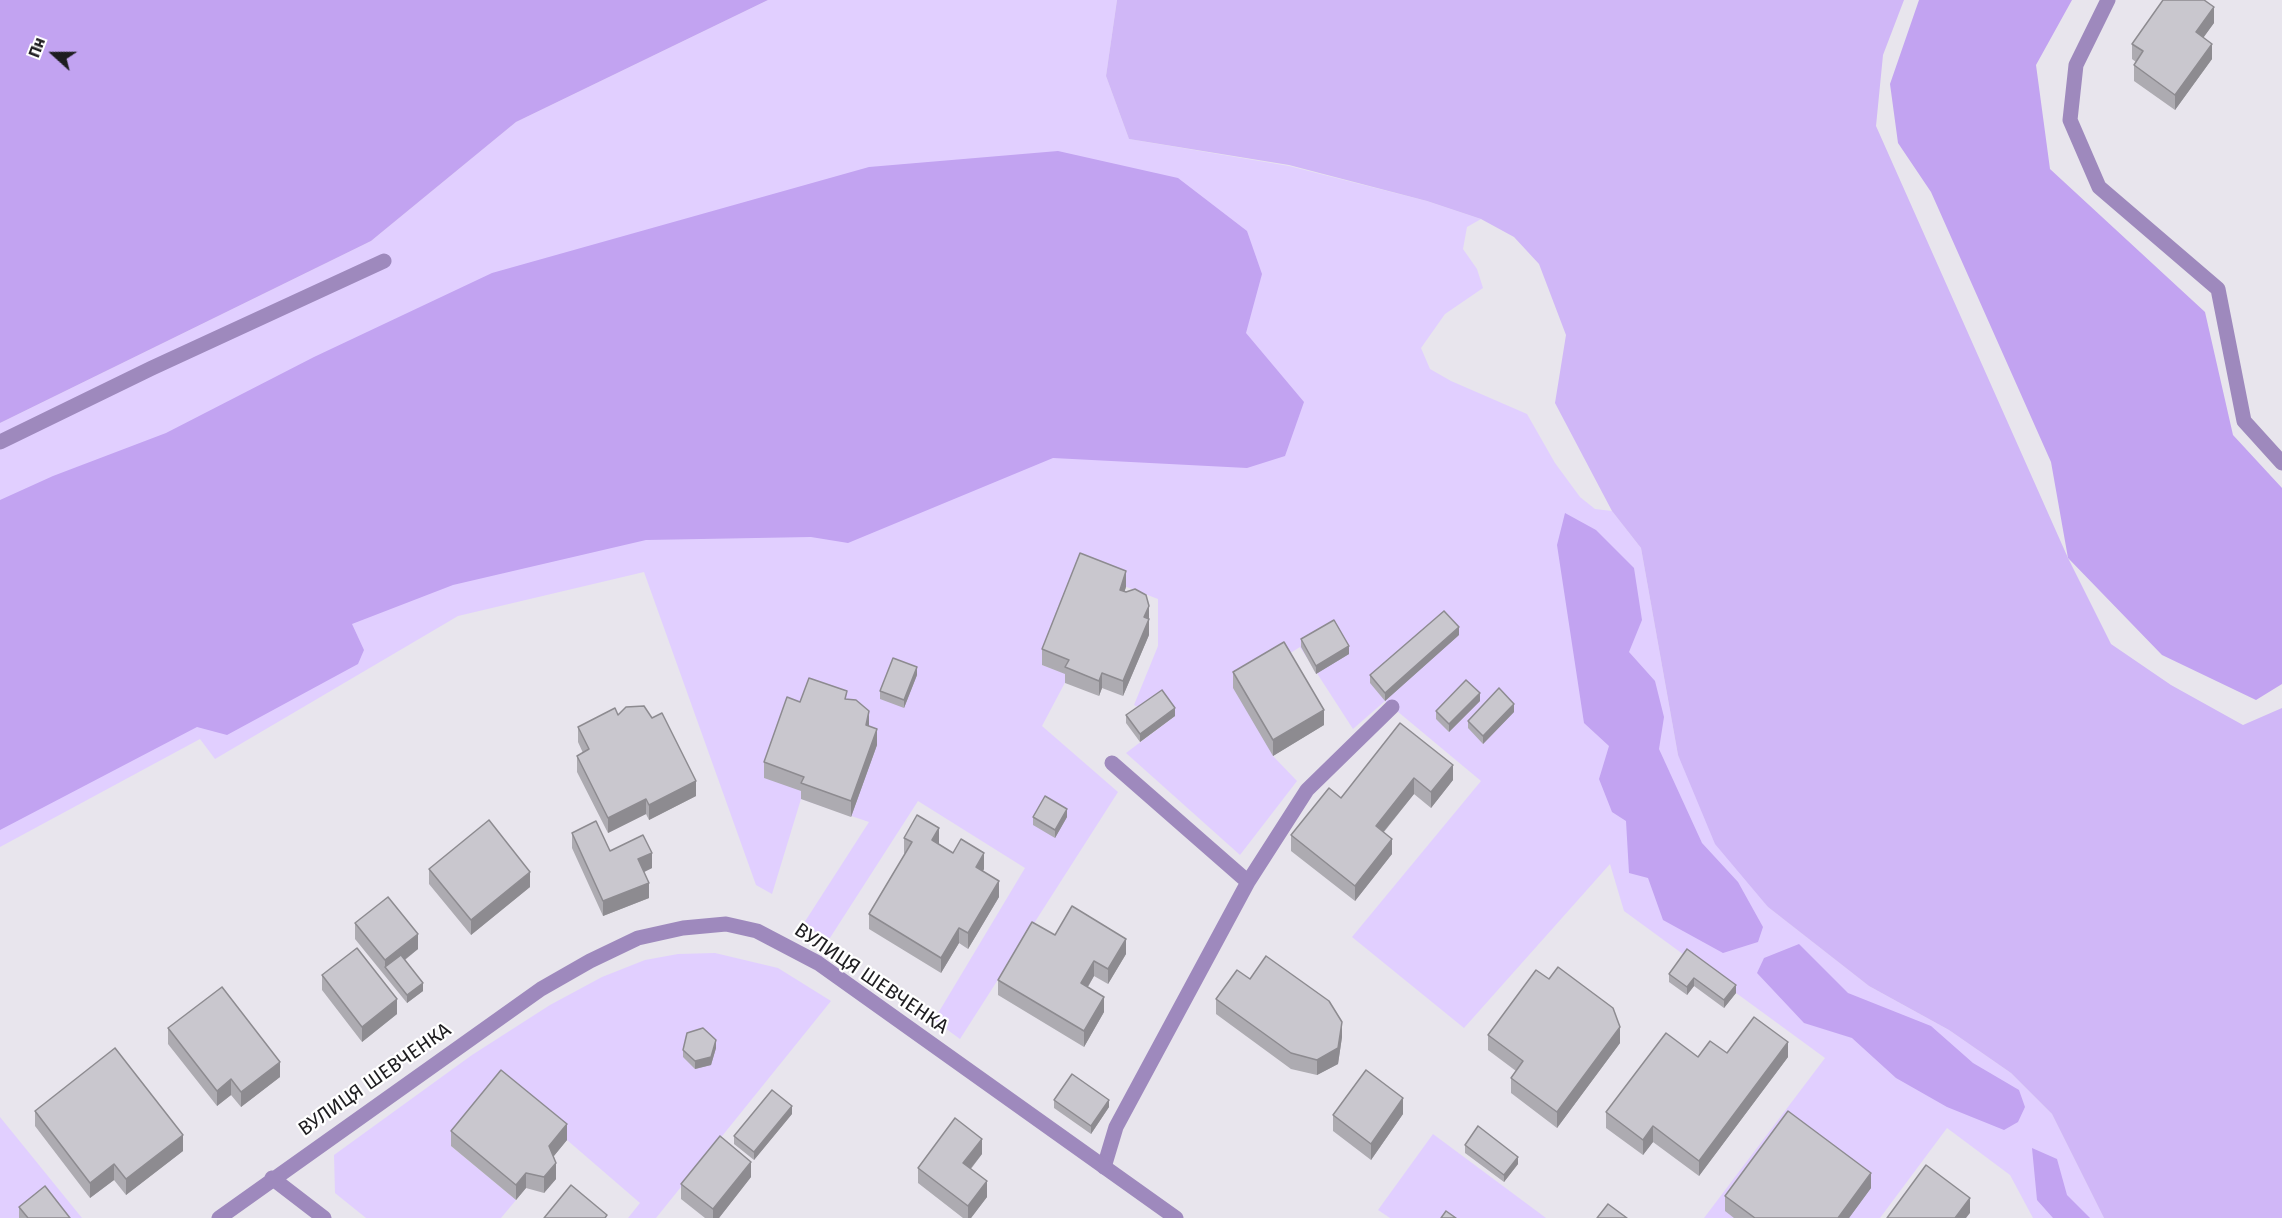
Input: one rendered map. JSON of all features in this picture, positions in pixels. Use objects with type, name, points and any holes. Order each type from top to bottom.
[{"type":"street","points":[[2108,0],[2076,65],[2070,120],[2099,187],[2218,289],[2244,421],[2282,464]]},
{"type":"street","points":[[0,442],[162,363],[384,261]]},
{"type":"street","points":[[1104,1167],[1116,1128],[1248,882],[1307,790],[1392,707]]},
{"type":"street","points":[[1112,764],[1248,882]]},
{"type":"street","name":"ВУЛИЦЯ ШЕВЧЕНКА","points":[[219,1218],[272,1178],[541,989],[590,961],[638,938],[683,928],[726,924],[757,932],[818,963],[1176,1218]]},
{"type":"street","points":[[272,1178],[324,1218]]},
{"type":"shaded area","points":[[0,0],[768,0],[516,122],[371,241],[0,423]]},
{"type":"shaded area","points":[[768,0],[1117,0],[1106,76],[1129,139],[1289,166],[1427,201],[1481,219],[1467,227],[1463,249],[1477,269],[1483,288],[1445,314],[1421,348],[1430,369],[1451,381],[1527,414],[1555,463],[1580,497],[1595,509],[1612,511],[1641,548],[1678,755],[1768,907],[1869,986],[1949,1030],[2011,1073],[2052,1114],[2104,1218],[2033,1218],[2010,1175],[1947,1128],[1880,1218],[1704,1218],[1825,1058],[1624,911],[1610,864],[1464,1028],[1352,937],[1481,781],[1385,701],[1353,729],[1300,647],[1284,657],[1273,756],[1297,781],[1240,855],[1126,753],[1175,716],[1144,710],[1134,705],[1158,646],[1158,599],[1080,569],[1042,665],[1069,675],[1042,726],[1118,792],[960,1039],[934,1020],[1025,868],[918,801],[828,941],[804,923],[869,822],[801,799],[772,894],[756,885],[644,572],[458,616],[215,759],[200,739],[0,847],[0,423],[371,241],[516,122]]},
{"type":"shaded area","points":[[1117,0],[1904,0],[1883,55],[1876,126],[2068,558],[2111,644],[2171,685],[2243,725],[2282,708],[2282,1218],[2104,1218],[2052,1114],[2011,1073],[1949,1030],[1869,986],[1768,907],[1715,844],[1678,755],[1641,548],[1612,511],[1555,403],[1566,335],[1539,264],[1514,237],[1481,219],[1427,201],[1289,165],[1129,139],[1106,76]]},
{"type":"shaded area","points":[[1919,0],[2072,0],[2036,65],[2050,169],[2205,312],[2233,435],[2282,488],[2282,684],[2256,700],[2162,655],[2068,558],[2051,462],[1931,192],[1898,143],[1890,84]]},
{"type":"shaded area","points":[[1058,151],[1178,178],[1247,231],[1262,274],[1246,333],[1304,402],[1285,456],[1247,468],[1053,458],[848,543],[811,537],[646,540],[453,585],[352,624],[364,650],[358,664],[227,735],[197,727],[0,830],[0,500],[53,476],[166,433],[314,357],[492,273],[869,167]]},
{"type":"shaded area","points":[[1565,513],[1596,530],[1634,568],[1642,620],[1629,652],[1655,681],[1664,717],[1659,749],[1702,843],[1738,882],[1763,927],[1758,942],[1723,953],[1663,920],[1648,878],[1629,873],[1626,821],[1612,812],[1599,779],[1609,746],[1584,723],[1557,545]]},
{"type":"shaded area","points":[[1799,944],[1848,993],[1931,1026],[1973,1063],[2019,1090],[2025,1107],[2018,1122],[2004,1130],[1947,1107],[1896,1078],[1852,1038],[1804,1023],[1757,973],[1764,958]]},
{"type":"shaded area","points":[[715,953],[778,968],[831,1001],[656,1218],[628,1218],[640,1203],[567,1140],[451,1146],[516,1200],[501,1218],[366,1218],[335,1193],[334,1155],[472,1055],[550,1005],[602,977],[645,960],[678,954]]},
{"type":"shaded area","points":[[0,1117],[82,1218],[0,1218]]},
{"type":"shaded area","points":[[1433,1134],[1546,1218],[1390,1218],[1378,1210]]},
{"type":"shaded area","points":[[2032,1148],[2057,1159],[2067,1195],[2090,1218],[2053,1218],[2037,1200]]},
{"type":"building","points":[[2163,0],[2204,0],[2214,7],[2196,32],[2212,44],[2175,95],[2134,65],[2143,51],[2132,44]]},
{"type":"building","points":[[1080,553],[1126,571],[1120,590],[1126,592],[1135,589],[1146,595],[1149,606],[1144,617],[1149,619],[1123,681],[1102,673],[1099,681],[1065,667],[1069,660],[1042,649]]},
{"type":"building","points":[[1444,611],[1459,627],[1385,693],[1370,675]]},
{"type":"building","points":[[1334,620],[1349,646],[1316,666],[1301,639]]},
{"type":"building","points":[[1284,642],[1324,710],[1273,740],[1233,672]]},
{"type":"building","points":[[893,658],[917,667],[904,700],[880,691]]},
{"type":"building","points":[[809,678],[847,691],[845,699],[856,700],[869,711],[866,725],[877,729],[851,801],[801,783],[804,777],[764,762],[787,697],[800,702]]},
{"type":"building","points":[[1466,680],[1480,693],[1449,724],[1436,711]]},
{"type":"building","points":[[1499,688],[1514,704],[1483,736],[1468,721]]},
{"type":"building","points":[[1162,690],[1175,708],[1140,734],[1126,715]]},
{"type":"building","points":[[644,706],[652,718],[662,713],[696,781],[649,805],[646,799],[608,818],[577,756],[589,749],[578,727],[615,708],[618,715],[626,707]]},
{"type":"building","points":[[1400,723],[1453,765],[1431,792],[1414,778],[1376,826],[1392,839],[1355,886],[1291,835],[1329,788],[1341,798]]},
{"type":"building","points":[[1045,796],[1067,809],[1055,830],[1033,817]]},
{"type":"building","points":[[917,815],[939,828],[932,840],[953,853],[961,839],[984,853],[976,867],[999,881],[968,933],[959,928],[941,958],[869,914],[912,842],[904,838]]},
{"type":"building","points":[[489,820],[530,872],[471,920],[429,869]]},
{"type":"building","points":[[596,821],[610,851],[643,835],[652,853],[638,859],[649,883],[603,901],[572,833]]},
{"type":"building","points":[[388,897],[418,934],[385,960],[355,923]]},
{"type":"building","points":[[1072,906],[1126,939],[1108,969],[1094,961],[1081,983],[1104,997],[1084,1031],[998,980],[1032,922],[1055,935]]},
{"type":"building","points":[[357,948],[397,999],[362,1027],[322,975]]},
{"type":"building","points":[[1687,949],[1736,985],[1724,1000],[1694,978],[1687,987],[1669,974]]},
{"type":"building","points":[[401,955],[423,983],[407,995],[385,967]]},
{"type":"building","points":[[1266,956],[1329,1001],[1342,1022],[1338,1048],[1317,1060],[1291,1053],[1216,999],[1237,970],[1250,979]]},
{"type":"building","points":[[1558,967],[1613,1008],[1620,1027],[1557,1112],[1511,1078],[1523,1061],[1488,1035],[1536,970],[1549,979]]},
{"type":"building","points":[[222,987],[280,1062],[241,1092],[231,1079],[217,1091],[168,1028]]},
{"type":"building","points":[[1754,1017],[1788,1042],[1699,1161],[1653,1126],[1643,1140],[1606,1112],[1666,1033],[1698,1057],[1710,1041],[1727,1053]]},
{"type":"building","points":[[703,1028],[716,1040],[711,1057],[695,1061],[683,1050],[687,1033]]},
{"type":"building","points":[[115,1048],[183,1135],[126,1179],[114,1164],[90,1183],[35,1111]]},
{"type":"building","points":[[501,1070],[567,1124],[549,1146],[556,1163],[544,1177],[526,1173],[516,1185],[451,1131]]},
{"type":"building","points":[[1366,1070],[1403,1098],[1371,1144],[1333,1115]]},
{"type":"building","points":[[1072,1074],[1109,1100],[1091,1126],[1054,1100]]},
{"type":"building","points":[[772,1090],[792,1106],[754,1152],[734,1136]]},
{"type":"building","points":[[1788,1111],[1871,1173],[1838,1218],[1755,1218],[1725,1196]]},
{"type":"building","points":[[955,1118],[982,1139],[963,1163],[987,1181],[968,1206],[918,1168]]},
{"type":"building","points":[[1478,1126],[1518,1157],[1504,1175],[1465,1145]]},
{"type":"building","points":[[720,1136],[751,1162],[713,1209],[681,1184]]},
{"type":"building","points":[[1926,1165],[1970,1198],[1955,1218],[1887,1218]]},
{"type":"building","points":[[571,1185],[607,1215],[605,1218],[544,1218]]},
{"type":"building","points":[[45,1186],[70,1218],[28,1218],[19,1207]]},
{"type":"building","points":[[1608,1204],[1627,1218],[1597,1218]]},
{"type":"building","points":[[1446,1211],[1456,1218],[1441,1218]]}]
